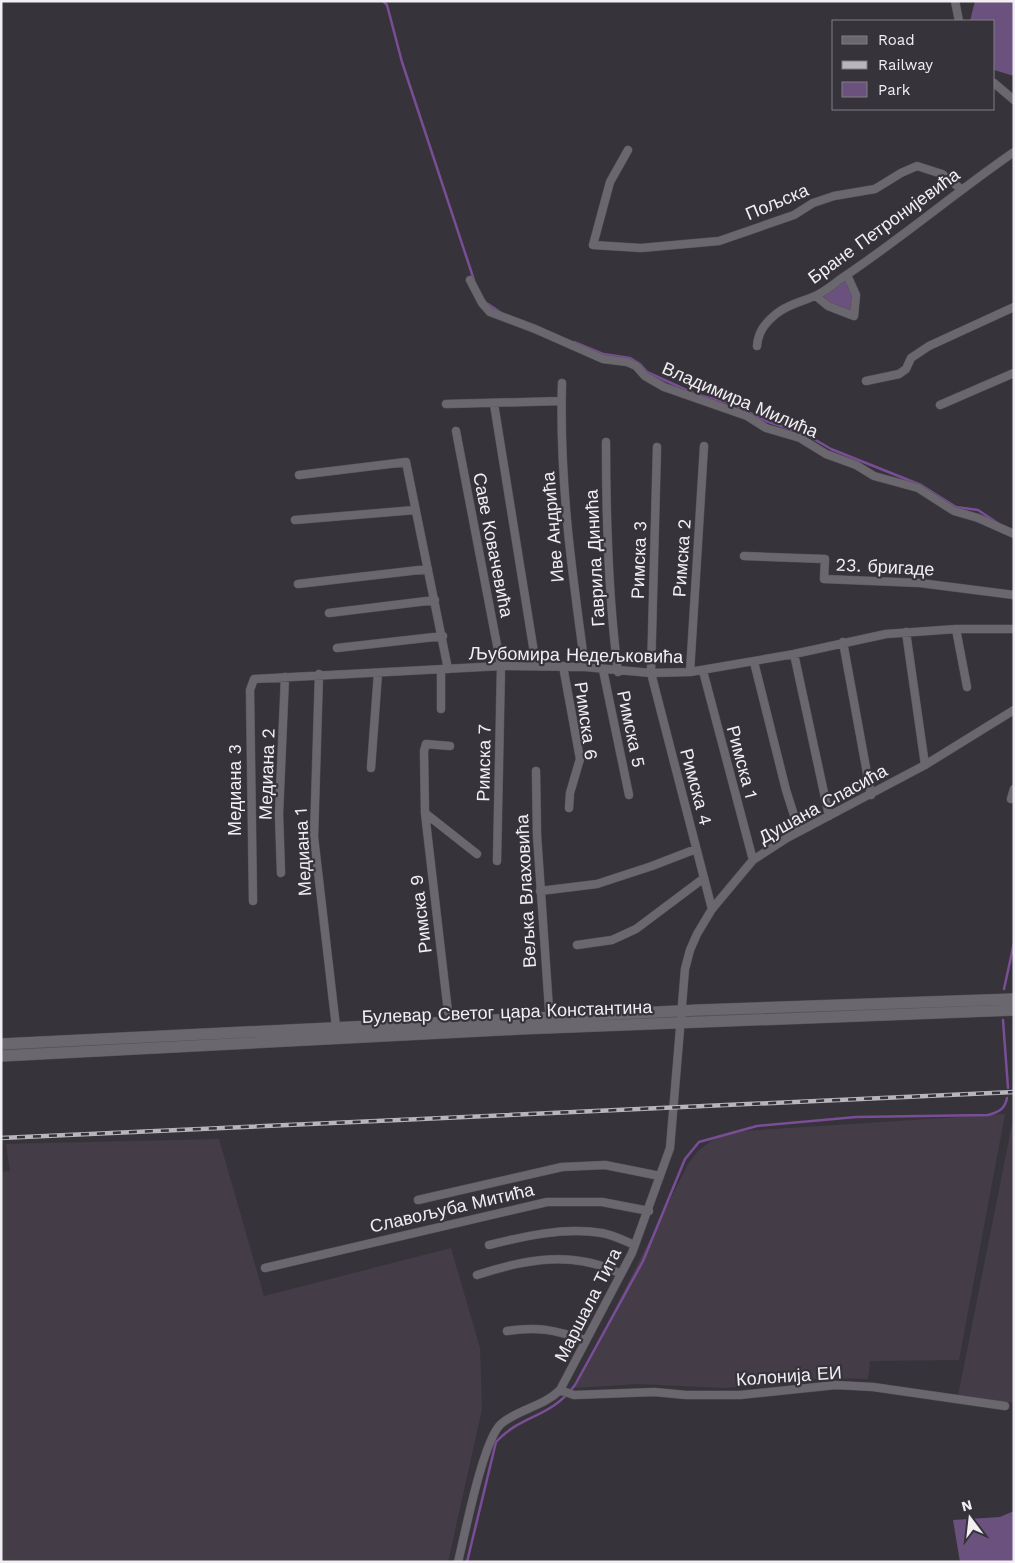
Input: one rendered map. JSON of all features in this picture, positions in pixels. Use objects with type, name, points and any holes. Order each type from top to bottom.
[{"type":"main road","name":"Булевар Светог цара Константина","points":[[1,1056],[186,1044],[1014,999]]},
{"type":"main road","name":"Булевар Светог цара Константина","points":[[1,1044],[336,1027],[1014,1010]]},
{"type":"street","points":[[955,1],[959,20]]},
{"type":"street","points":[[995,84],[1014,100]]},
{"type":"street","name":"Пољска","points":[[628,150],[610,182],[593,245],[641,248],[719,241],[794,215],[813,203],[834,196],[875,189],[901,173],[918,166],[942,174],[961,188]]},
{"type":"street","name":"Бране Петронијевића","points":[[757,346],[760,331],[774,315],[793,303],[816,296],[847,275],[898,238],[961,188],[1014,152]]},
{"type":"street","points":[[816,296],[828,306],[854,316],[856,295],[847,275]]},
{"type":"street","name":"Владимира Милића","points":[[470,280],[485,309],[490,312],[535,329],[603,359],[627,362],[636,366],[645,376],[664,387],[742,414],[766,428],[800,438],[826,454],[856,465],[874,476],[918,488],[954,511],[978,518],[1014,534]]},
{"type":"street","points":[[866,382],[899,374],[906,369],[911,358],[929,346],[1014,308]]},
{"type":"street","points":[[940,405],[1014,374]]},
{"type":"street","name":"Иве Андрића","points":[[562,383],[560,443],[569,558],[585,667]]},
{"type":"street","points":[[446,404],[562,401]]},
{"type":"street","points":[[494,404],[536,665]]},
{"type":"street","name":"Саве Ковачевића","points":[[456,431],[501,666]]},
{"type":"street","name":"Гаврила Динића","points":[[606,442],[610,614],[618,672]]},
{"type":"street","name":"Римска 2","points":[[690,672],[704,446]]},
{"type":"street","name":"Римска 3","points":[[651,673],[657,447]]},
{"type":"street","points":[[299,475],[406,462],[443,636],[444,669],[441,709]]},
{"type":"street","points":[[295,520],[415,510]]},
{"type":"street","name":"23. бригаде","points":[[744,556],[825,559],[824,579],[920,583],[1014,595]]},
{"type":"street","points":[[298,584],[428,569]]},
{"type":"street","points":[[329,613],[435,600]]},
{"type":"street","points":[[956,629],[967,687]]},
{"type":"street","name":"Љубомира Недељковића","points":[[254,679],[318,674],[536,665],[585,667],[618,672],[690,672],[754,662],[843,642],[906,632],[956,629],[1014,629]]},
{"type":"street","points":[[906,632],[926,765]]},
{"type":"street","points":[[337,648],[443,636]]},
{"type":"street","points":[[843,642],[871,795]]},
{"type":"street","points":[[794,654],[829,816]]},
{"type":"street","points":[[754,662],[786,790],[799,831]]},
{"type":"street","name":"Римска 7","points":[[497,861],[501,666]]},
{"type":"street","name":"Римска 6","points":[[563,666],[580,759],[570,793],[569,808]]},
{"type":"street","name":"Римска 5","points":[[603,670],[629,795]]},
{"type":"street","name":"Римска 1","points":[[703,670],[753,860]]},
{"type":"street","points":[[371,768],[378,673]]},
{"type":"street","name":"Римска 4","points":[[651,673],[712,908]]},
{"type":"street","name":"Медиана 1","points":[[318,674],[314,836],[336,1027]]},
{"type":"street","name":"Медиана 2","points":[[281,873],[280,814],[285,676]]},
{"type":"street","name":"Медиана 3","points":[[252,901],[250,690],[254,679]]},
{"type":"street","name":"Душана Спасића","points":[[680,1017],[690,950],[712,908],[753,860],[799,831],[926,765],[1014,710]]},
{"type":"street","name":"Римска 9","points":[[448,1012],[425,813],[424,746],[431,743],[450,746]]},
{"type":"street","name":"Вељка Влаховића","points":[[536,771],[540,891],[549,1009]]},
{"type":"street","points":[[1011,799],[1014,789]]},
{"type":"street","points":[[425,813],[477,854]]},
{"type":"street","points":[[540,891],[597,884],[696,849]]},
{"type":"street","points":[[578,945],[612,940],[636,929],[704,878]]},
{"type":"street","name":"Маршала Тита","points":[[458,1562],[492,1435],[508,1419],[562,1392],[585,1340],[635,1245],[649,1211],[672,1137],[680,1017]]},
{"type":"street","points":[[418,1200],[562,1167],[606,1165],[660,1176]]},
{"type":"street","name":"Славољуба Митића","points":[[265,1268],[547,1202],[602,1202],[649,1211]]},
{"type":"street","points":[[489,1245],[522,1237],[562,1231],[603,1233],[635,1245]]},
{"type":"street","points":[[477,1275],[529,1261],[552,1259],[581,1259],[602,1264],[621,1274]]},
{"type":"street","points":[[507,1331],[531,1327],[561,1332],[585,1340]]},
{"type":"street","name":"Колонија ЕИ","points":[[562,1392],[574,1395],[654,1392],[686,1395],[740,1395],[836,1385],[873,1387],[1005,1406]]},
{"type":"shaded area","points":[[1005,1114],[959,1360],[870,1361],[868,1379],[829,1378],[726,1388],[637,1384],[575,1388],[688,1164],[698,1151],[711,1141],[726,1134],[743,1131]]},
{"type":"shaded area","points":[[1014,1114],[1014,1403],[958,1396]]},
{"type":"shaded area","points":[[219,1139],[264,1296],[451,1248],[480,1348],[482,1409],[448,1562],[1,1562],[1,1172],[10,1171],[6,1144]]},
{"type":"green space","points":[[975,1],[1014,1],[1014,76],[995,70],[995,20],[970,20]]},
{"type":"green space","points":[[846,280],[854,298],[851,310],[849,311],[829,303],[823,297]]},
{"type":"green space","points":[[1014,1511],[1014,1562],[960,1562],[953,1520],[1000,1517]]},
{"type":"waterway","points":[[383,1],[387,5],[402,62],[474,280]]},
{"type":"waterway","points":[[488,304],[500,312]]},
{"type":"waterway","points":[[574,342],[603,354],[630,358],[640,364],[647,372],[693,393]]},
{"type":"waterway","points":[[699,395],[732,404],[766,421],[807,435],[831,449],[921,485],[956,507],[978,510],[999,524]]},
{"type":"waterway","points":[[1004,989],[1014,943]]},
{"type":"waterway","points":[[1003,1020],[1008,1088]]},
{"type":"waterway","points":[[467,1562],[496,1442],[515,1426],[556,1404],[575,1385],[643,1261],[685,1159],[699,1142],[757,1126],[856,1117],[988,1115],[1001,1110],[1007,1098]]},
{"type":"railway","points":[[1,1138],[1014,1092]]}]
